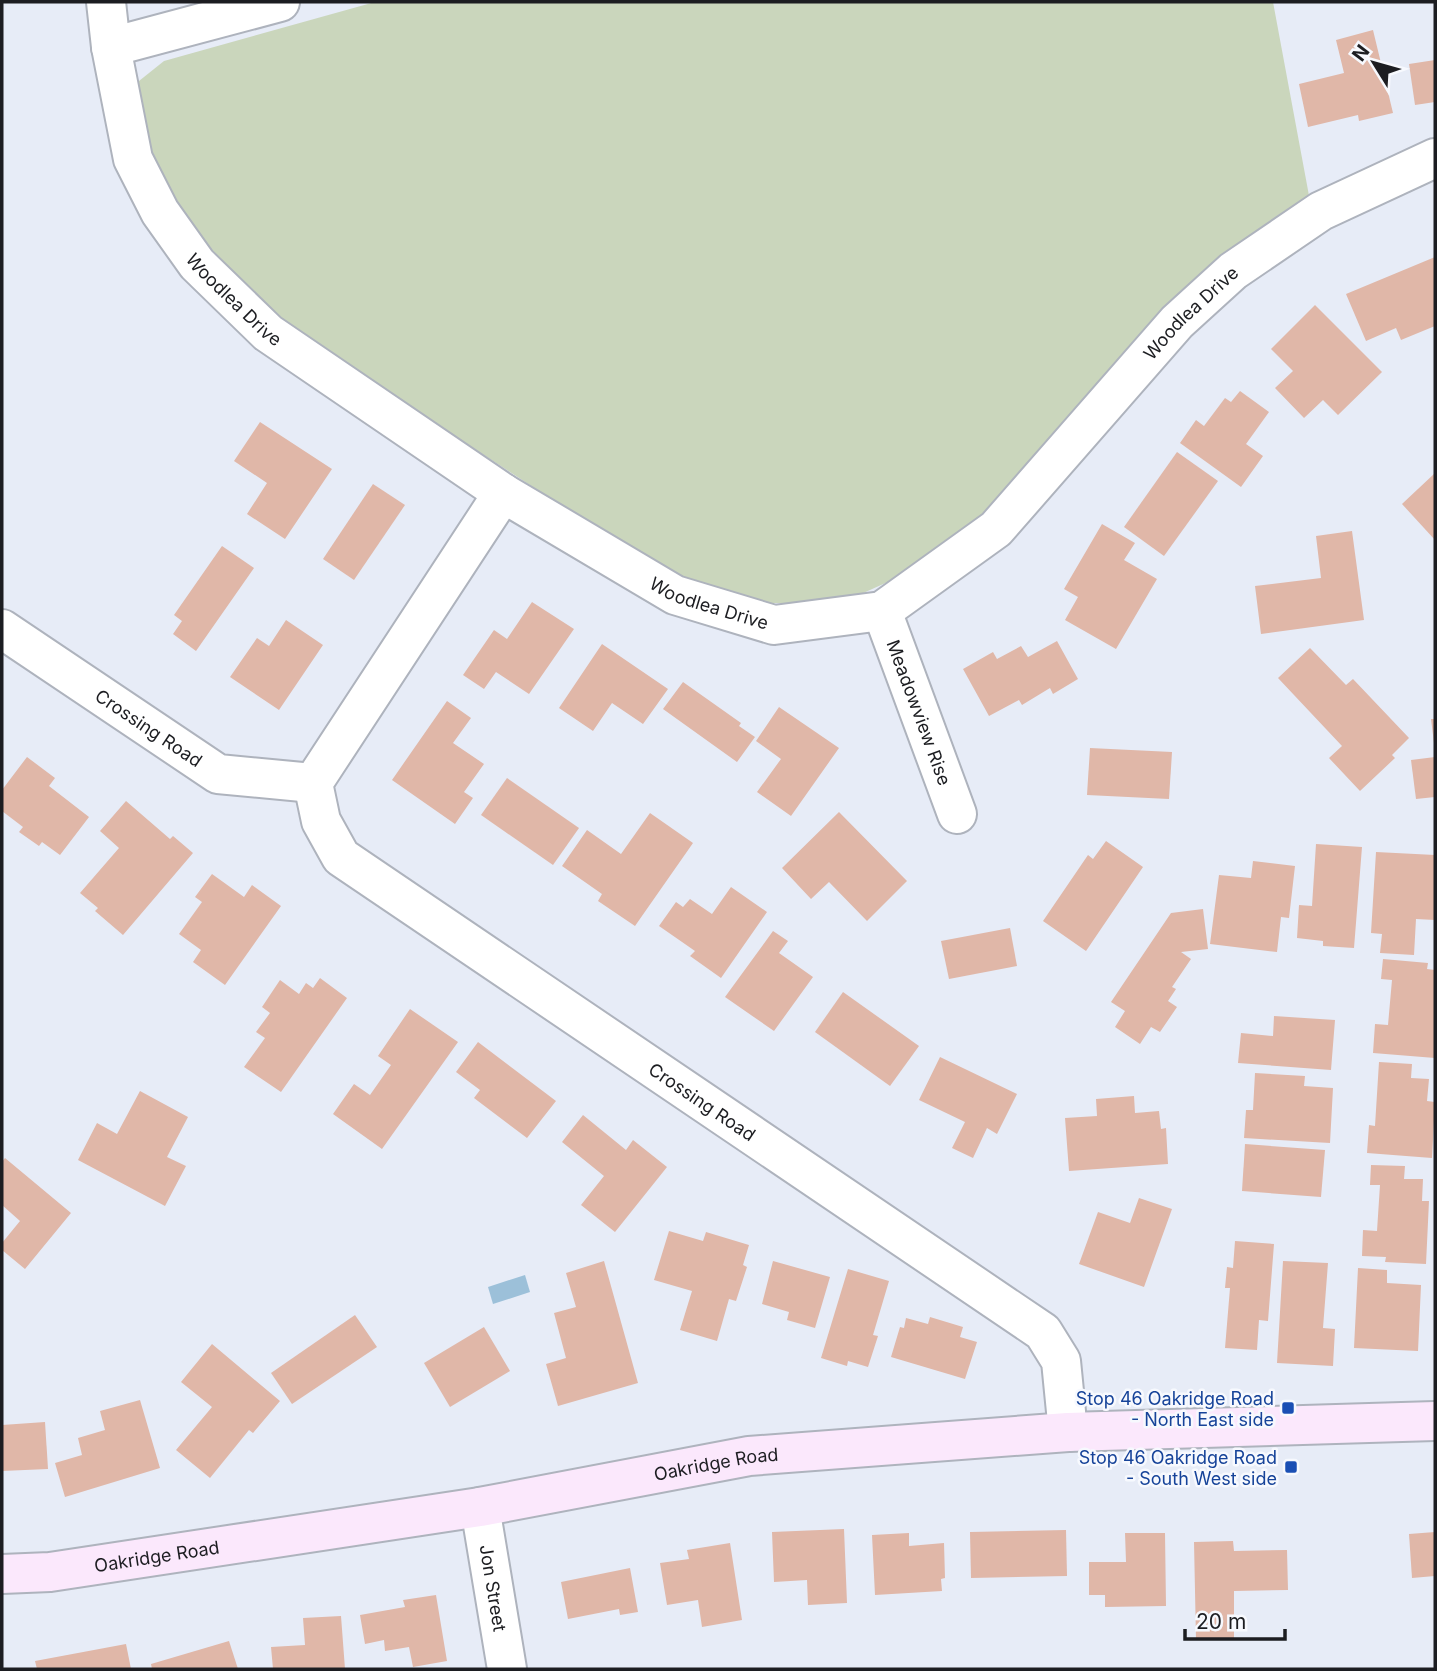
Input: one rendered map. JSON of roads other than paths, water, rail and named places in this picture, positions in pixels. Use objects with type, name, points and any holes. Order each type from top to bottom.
[{"type":"street","name":"Woodlea Drive","points":[[106,2],[111,47],[133,159],[160,212],[197,264],[268,333],[503,493],[675,595],[774,625],[882,611],[996,529],[1177,322],[1233,271],[1321,211],[1435,158]]},
{"type":"street","points":[[111,47],[280,2]]},
{"type":"street","points":[[313,783],[503,493]]},
{"type":"street","name":"Meadowview Rise","points":[[882,611],[957,814]]},
{"type":"street","name":"Crossing Road","points":[[2,629],[218,774],[313,783],[321,821],[341,857],[1043,1332],[1061,1362],[1068,1432]]},
{"type":"street","name":"Oakridge Road","points":[[2,1574],[50,1572],[480,1507],[749,1456],[1068,1432],[1435,1421]]},
{"type":"street","name":"Jon Street","points":[[480,1507],[507,1669]]},
{"type":"water","points":[[525,1275],[530,1292],[493,1304],[488,1287]]},
{"type":"place","name":"Stop 46 Oakridge Road - North East side","points":[[1288,1408]]},
{"type":"place","name":"Stop 46 Oakridge Road - South West side","points":[[1291,1467]]}]
